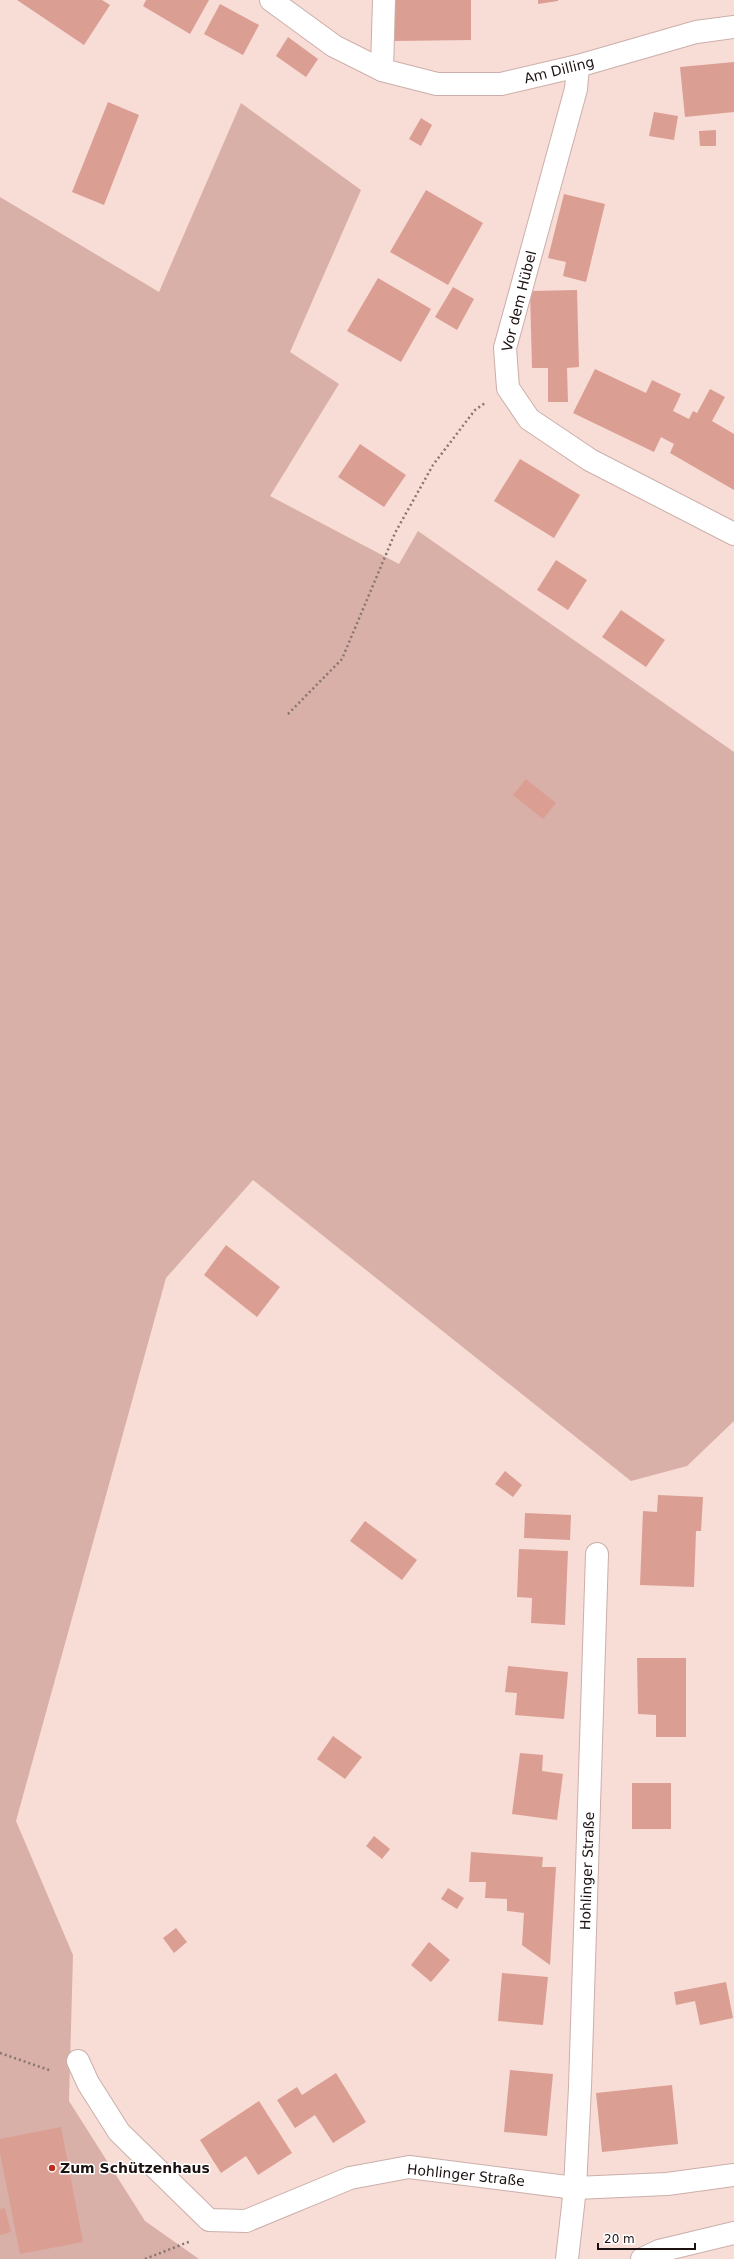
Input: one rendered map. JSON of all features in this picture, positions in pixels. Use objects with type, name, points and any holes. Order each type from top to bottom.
[{"type":"street","name":"Am Dilling","points":[[271,0],[334,46],[382,70],[437,84],[501,84],[578,66],[696,32],[734,27]]},
{"type":"street","points":[[382,70],[384,0]]},
{"type":"street","name":"Vor dem Hübel","points":[[578,66],[576,89],[505,348],[508,388],[529,419],[590,460],[734,534]]},
{"type":"street","name":"Hohlinger Straße","points":[[567,2259],[575,2188],[580,2080],[597,1554]]},
{"type":"street","points":[[78,2061],[88,2083]]},
{"type":"street","name":"Hohlinger Straße","points":[[88,2083],[119,2132],[209,2220],[246,2221],[350,2178],[409,2167],[575,2188],[667,2184],[734,2175]]},
{"type":"street","points":[[642,2259],[659,2252],[734,2233]]},
{"type":"path","points":[[288,714],[342,659],[395,534],[433,465],[475,410],[508,388]]},
{"type":"path","points":[[0,2053],[88,2083]]},
{"type":"shaded area","points":[[241,103],[361,190],[290,352],[339,384],[270,496],[399,564],[418,531],[734,752],[734,1421],[687,1466],[631,1481],[253,1180],[166,1278],[16,1821],[73,1955],[69,2101],[145,2221],[199,2259],[0,2259],[0,197],[159,292]]},
{"type":"building","points":[[17,0],[102,0],[110,5],[84,45]]},
{"type":"building","points":[[146,0],[209,0],[190,34],[143,6]]},
{"type":"building","points":[[394,0],[471,0],[471,40],[395,41]]},
{"type":"building","points":[[538,0],[558,0],[558,1],[538,4]]},
{"type":"building","points":[[220,4],[259,25],[243,55],[204,34]]},
{"type":"building","points":[[288,37],[318,59],[306,77],[276,56]]},
{"type":"building","points":[[734,62],[734,112],[685,117],[680,67]]},
{"type":"building","points":[[108,102],[139,115],[104,205],[72,192]]},
{"type":"building","points":[[654,112],[678,116],[674,140],[649,136]]},
{"type":"building","points":[[421,118],[432,125],[421,146],[409,139]]},
{"type":"building","points":[[716,130],[716,146],[700,146],[699,131]]},
{"type":"building","points":[[426,190],[483,223],[448,285],[390,252]]},
{"type":"building","points":[[564,194],[605,204],[586,282],[563,276],[566,262],[548,258]]},
{"type":"building","points":[[378,278],[431,309],[401,362],[347,331]]},
{"type":"building","points":[[453,287],[474,299],[457,330],[435,317]]},
{"type":"building","points":[[577,290],[579,367],[567,368],[568,402],[548,402],[548,368],[532,368],[530,291]]},
{"type":"building","points":[[595,369],[646,393],[652,380],[681,394],[673,411],[689,419],[693,411],[697,413],[710,389],[725,397],[712,421],[734,434],[734,490],[670,453],[674,444],[661,437],[654,452],[573,413]]},
{"type":"building","points":[[360,444],[406,475],[384,507],[338,477]]},
{"type":"building","points":[[520,459],[580,495],[554,538],[494,501]]},
{"type":"building","points":[[556,560],[587,580],[568,610],[537,590]]},
{"type":"building","points":[[621,610],[665,640],[646,667],[602,637]]},
{"type":"building","points":[[526,779],[556,803],[543,819],[513,795]]},
{"type":"building","points":[[226,1245],[280,1287],[257,1317],[204,1275]]},
{"type":"building","points":[[505,1471],[522,1485],[513,1497],[495,1484]]},
{"type":"building","points":[[658,1495],[703,1497],[701,1531],[696,1531],[694,1587],[640,1585],[643,1511],[657,1512]]},
{"type":"building","points":[[525,1513],[571,1515],[570,1540],[524,1538]]},
{"type":"building","points":[[365,1521],[417,1560],[402,1580],[350,1541]]},
{"type":"building","points":[[519,1549],[568,1551],[565,1625],[531,1623],[532,1598],[517,1597]]},
{"type":"building","points":[[637,1658],[686,1658],[686,1737],[656,1737],[656,1715],[638,1714]]},
{"type":"building","points":[[508,1666],[568,1672],[564,1719],[515,1715],[517,1693],[505,1692]]},
{"type":"building","points":[[333,1736],[362,1757],[345,1779],[317,1759]]},
{"type":"building","points":[[520,1753],[543,1755],[542,1771],[563,1774],[557,1820],[512,1814]]},
{"type":"building","points":[[632,1783],[671,1783],[671,1829],[632,1829]]},
{"type":"building","points":[[374,1836],[390,1849],[382,1859],[366,1846]]},
{"type":"building","points":[[471,1852],[543,1857],[542,1867],[556,1867],[550,1965],[522,1945],[524,1913],[507,1911],[507,1899],[485,1898],[486,1882],[469,1882]]},
{"type":"building","points":[[448,1888],[464,1898],[457,1909],[441,1899]]},
{"type":"building","points":[[176,1928],[187,1942],[174,1953],[163,1938]]},
{"type":"building","points":[[429,1942],[450,1960],[431,1982],[411,1965]]},
{"type":"building","points":[[502,1973],[548,1977],[543,2025],[498,2021]]},
{"type":"building","points":[[726,1982],[733,2018],[700,2025],[695,2001],[676,2005],[674,1992]]},
{"type":"building","points":[[510,2070],[553,2074],[547,2136],[504,2132]]},
{"type":"building","points":[[336,2073],[366,2122],[333,2143],[315,2115],[295,2128],[277,2100],[297,2087],[302,2095]]},
{"type":"building","points":[[672,2085],[678,2144],[602,2152],[596,2093]]},
{"type":"building","points":[[259,2101],[292,2153],[258,2175],[246,2156],[221,2173],[200,2140]]},
{"type":"building","points":[[61,2127],[83,2242],[20,2254],[0,2153],[0,2139]]},
{"type":"building","points":[[5,2208],[11,2232],[0,2235],[0,2209]]},
{"type":"place","name":"Zum Schützenhaus","points":[[52,2168]]}]
